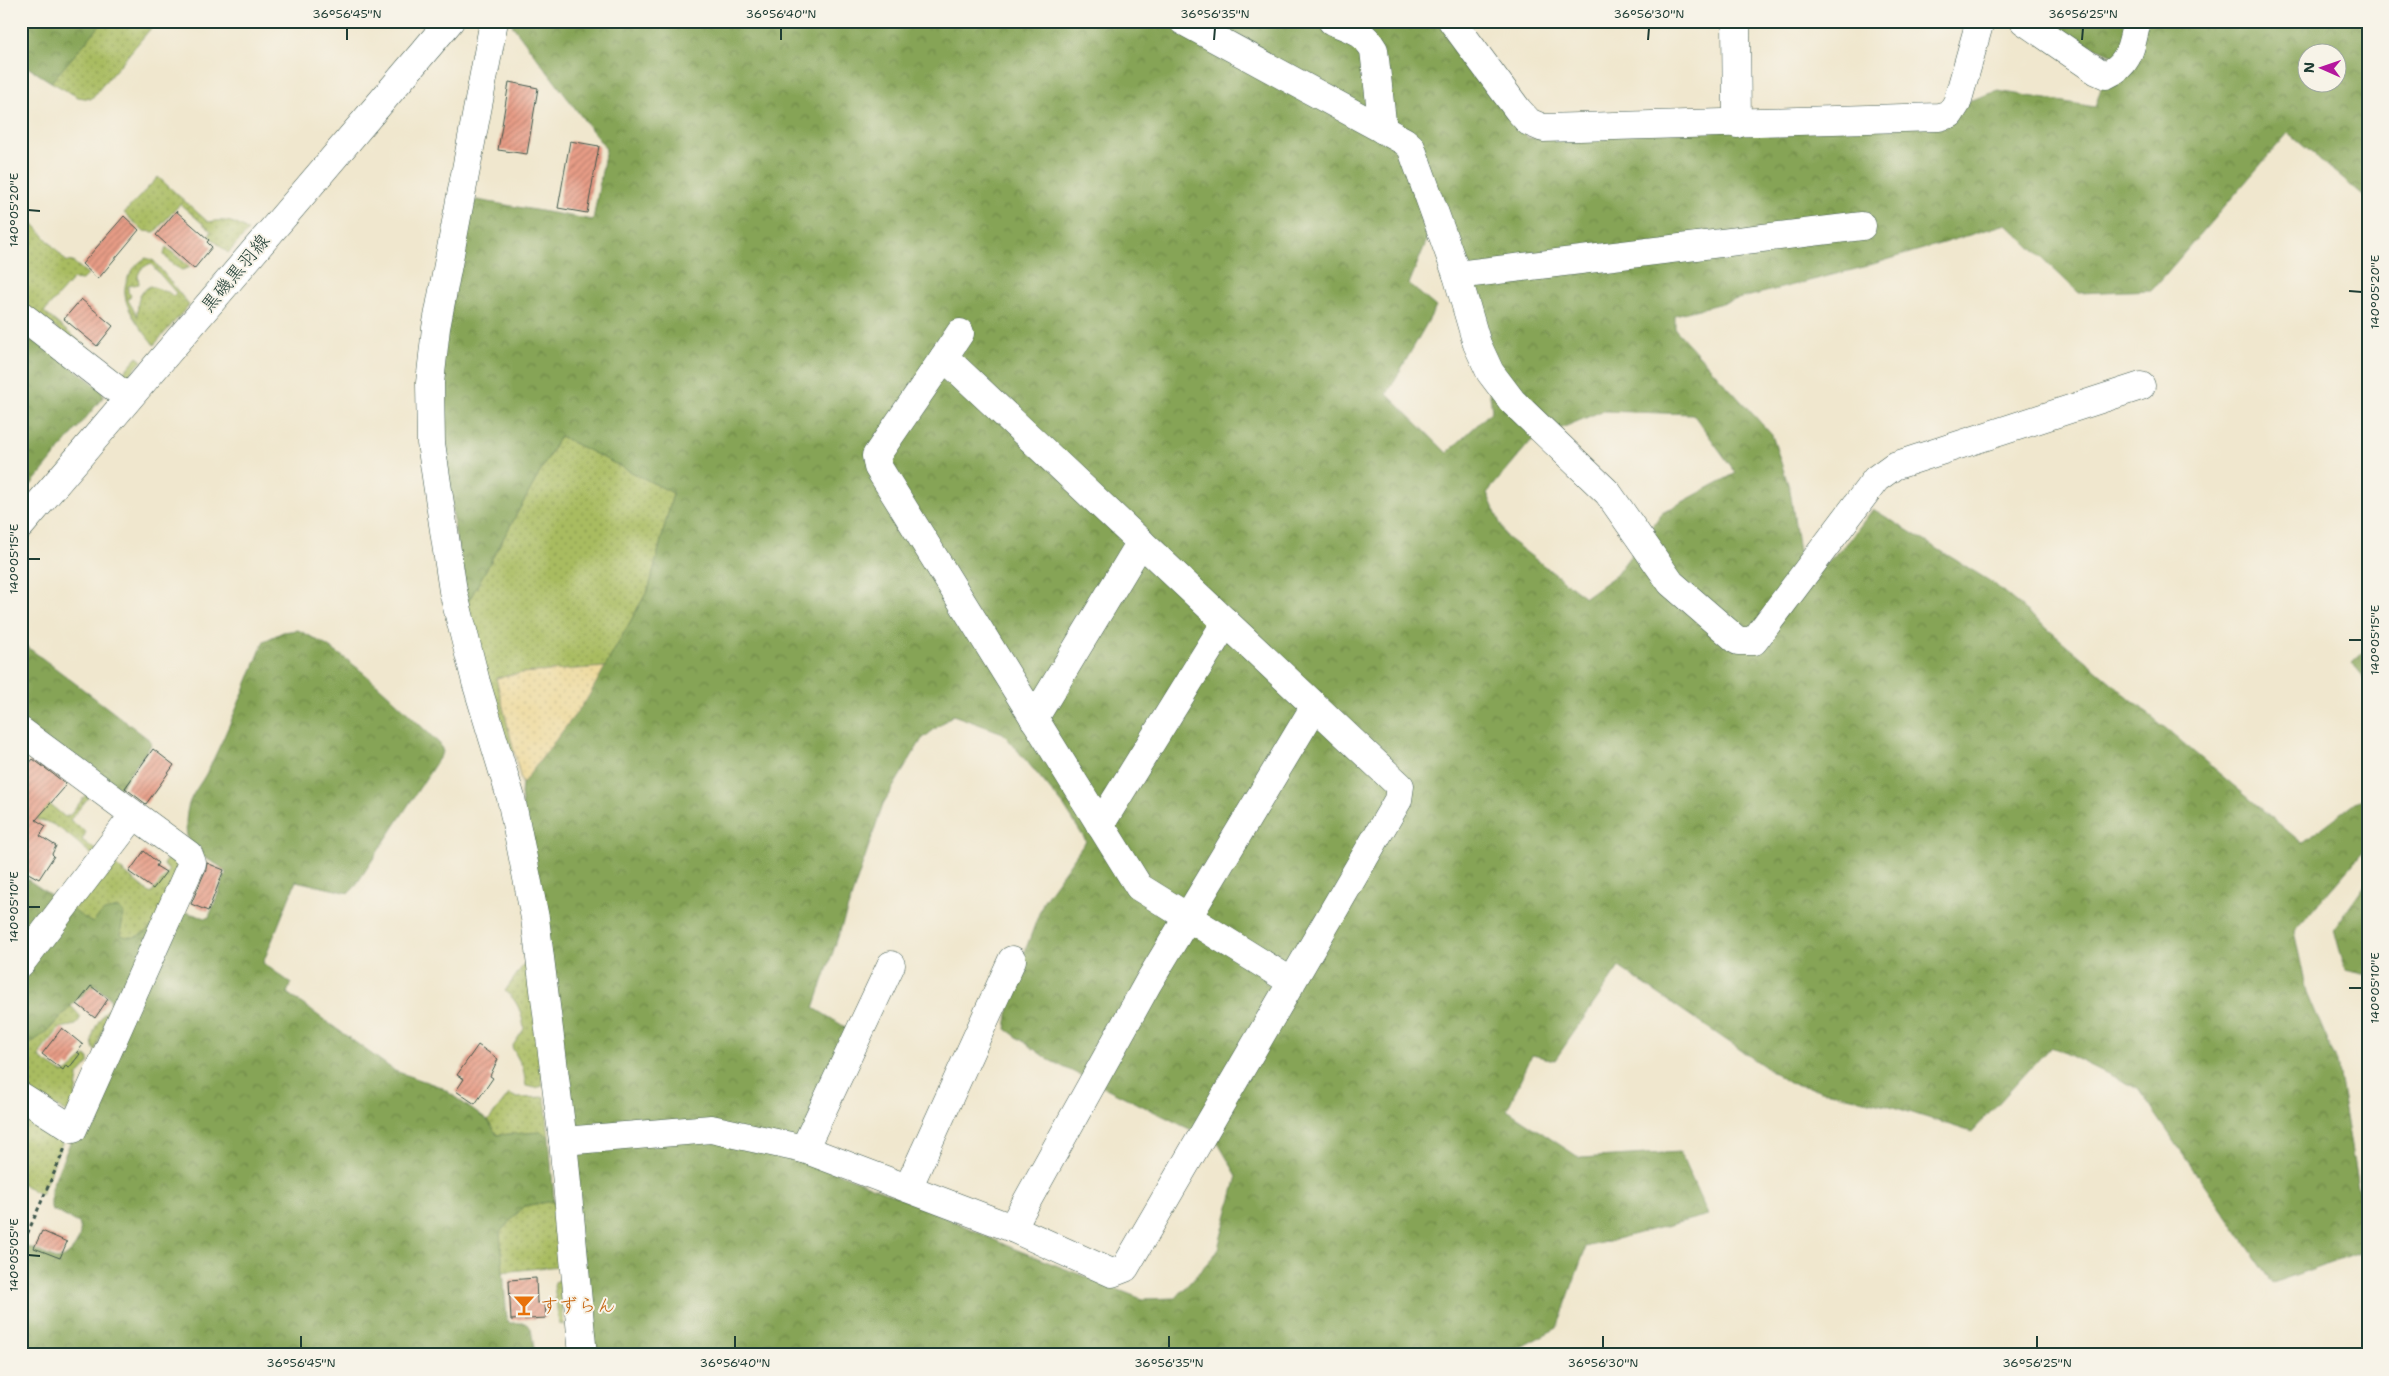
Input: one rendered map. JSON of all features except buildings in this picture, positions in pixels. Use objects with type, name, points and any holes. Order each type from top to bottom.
[{"type":"street","name":"黒磯黒羽線","points":[[21,525],[450,21]]},
{"type":"street","points":[[494,21],[436,328],[430,383],[431,443],[439,509],[453,590],[476,682],[511,798],[535,918],[563,1141],[583,1355]]},
{"type":"street","points":[[1183,21],[1404,141],[1411,147],[1457,274],[1477,344],[1490,372],[1512,401],[1608,493],[1671,583],[1738,641],[1754,642],[1876,480],[1894,466],[2141,386]]},
{"type":"street","points":[[1332,21],[1356,30],[1368,39],[1374,50],[1383,130]]},
{"type":"street","points":[[1452,21],[1518,110],[1529,122],[1543,128],[1939,117],[1950,114],[1958,104],[1980,21]]},
{"type":"street","points":[[1736,21],[1738,124]]},
{"type":"street","points":[[2024,21],[2097,72],[2106,74],[2119,69],[2127,59],[2137,21]]},
{"type":"street","points":[[1457,274],[1862,226]]},
{"type":"street","points":[[21,315],[128,398]]},
{"type":"street","points":[[960,333],[876,456],[878,468],[1139,886],[1188,919],[1292,982]]},
{"type":"street","points":[[563,1141],[711,1129],[804,1149],[1012,1228],[1112,1272],[1125,1268],[1398,800],[1400,786],[944,357]]},
{"type":"street","points":[[1034,719],[1141,542]]},
{"type":"street","points":[[1100,825],[1226,622]]},
{"type":"street","points":[[1012,1228],[1148,983],[1315,706]]},
{"type":"street","points":[[21,1096],[73,1129],[192,864],[189,855],[24,738]]},
{"type":"street","points":[[21,963],[134,815]]},
{"type":"street","points":[[908,1188],[1012,960]]},
{"type":"street","points":[[804,1149],[891,965]]},
{"type":"path","points":[[21,1248],[73,1129]]},
{"type":"green space","points":[[21,21],[104,21],[51,82],[21,63]]},
{"type":"green space","points":[[104,21],[157,21],[91,99],[78,97],[51,82]]},
{"type":"green space","points":[[516,21],[1310,21],[1336,28],[1352,21],[1441,21],[1528,138],[1580,137],[1947,108],[1998,91],[2095,107],[2112,55],[2040,21],[2368,21],[2368,200],[2288,133],[2152,290],[2079,293],[2006,224],[1860,268],[1675,315],[1675,329],[1772,435],[1790,490],[1804,585],[1848,542],[1873,509],[1993,583],[2302,843],[2368,793],[2368,847],[2294,931],[2307,992],[2337,1063],[2357,1182],[2368,1228],[2368,1249],[2273,1283],[2138,1089],[2051,1046],[1972,1132],[1887,1105],[1789,1083],[1619,967],[1555,1060],[1532,1055],[1507,1110],[1580,1158],[1680,1152],[1708,1215],[1586,1247],[1557,1328],[1506,1355],[593,1355],[521,794],[522,784],[587,699],[649,588],[673,493],[560,436],[467,604],[460,573],[437,381],[471,204],[477,200],[593,220],[606,149],[512,25]],"holes":[[[1448,231],[1484,351],[1492,411],[1447,453],[1387,394],[1436,307],[1409,284],[1427,240]],[[1602,411],[1693,414],[1736,473],[1662,513],[1616,575],[1585,597],[1506,537],[1487,493],[1531,441]],[[953,715],[1003,733],[1064,806],[1086,841],[1044,900],[1012,986],[1006,1029],[1049,1060],[1218,1143],[1237,1176],[1217,1252],[1176,1298],[1142,1299],[1010,1247],[925,1208],[793,1155],[850,1030],[814,1008],[883,804],[922,739]]]},
{"type":"green space","points":[[158,177],[208,222],[229,222],[239,225],[248,231],[228,253],[209,236],[211,231],[180,204],[155,232],[143,231],[124,213]]},
{"type":"green space","points":[[21,210],[66,261],[73,262],[88,274],[82,280],[73,279],[44,312],[117,373],[123,373],[137,357],[142,361],[125,379],[21,303]]},
{"type":"green space","points":[[166,247],[190,267],[182,270],[173,265],[164,255]]},
{"type":"green space","points":[[146,258],[154,261],[189,305],[154,345],[130,310],[125,291],[132,271],[138,263]],"holes":[[[149,264],[152,265],[176,293],[173,296],[168,292],[150,286],[140,295],[137,316],[128,300],[131,295],[128,292],[128,286],[139,284],[138,275],[141,269]]]},
{"type":"green space","points":[[21,328],[102,390],[103,397],[30,486],[25,489],[21,485]]},
{"type":"green space","points":[[560,436],[673,493],[649,588],[605,667],[522,673],[496,678],[514,752],[508,752],[467,604]]},
{"type":"green space","points":[[298,630],[338,653],[374,681],[440,744],[443,752],[349,893],[296,881],[263,963],[291,983],[287,993],[395,1071],[441,1087],[488,1121],[497,1135],[541,1132],[549,1137],[554,1201],[524,1206],[500,1232],[507,1320],[510,1323],[525,1323],[531,1328],[535,1355],[21,1355],[21,1252],[29,1247],[58,1260],[72,1250],[80,1234],[79,1223],[51,1209],[51,1188],[72,1138],[111,1005],[110,998],[95,986],[76,1001],[42,1035],[21,1048],[21,875],[92,923],[104,911],[118,908],[123,912],[121,935],[129,937],[136,937],[148,930],[168,907],[206,918],[209,917],[226,873],[218,865],[198,853],[189,842],[186,827],[189,805],[222,741],[264,641],[283,632]]},
{"type":"green space","points":[[21,642],[151,741],[151,745],[119,789],[21,737]]},
{"type":"green space","points":[[2368,648],[2368,682],[2352,663]]},
{"type":"green space","points":[[29,787],[65,817],[71,814],[88,792],[93,792],[70,820],[86,832],[82,840],[96,850],[92,855],[57,827],[42,820],[34,820]]},
{"type":"green space","points":[[174,851],[183,858],[171,893],[158,918],[141,935],[131,938],[117,935],[68,908],[108,859],[151,894],[169,871],[163,864]]},
{"type":"green space","points":[[2368,881],[2368,975],[2345,970],[2334,929]]},
{"type":"green space","points":[[531,954],[543,1086],[535,1088],[526,1086],[523,1068],[512,1047],[524,1029],[519,1008],[505,991]]},
{"type":"green space","points":[[111,1005],[95,1051],[92,1039],[93,1033]]},
{"type":"green space","points":[[71,1006],[81,1017],[76,1025],[60,1028],[40,1053],[41,1059],[63,1073],[67,1072],[85,1056],[89,1058],[89,1063],[78,1075],[73,1115],[21,1089],[21,1048],[48,1031]]},
{"type":"green space","points":[[509,1094],[517,1098],[545,1097],[549,1137],[541,1132],[497,1135],[488,1121]]},
{"type":"green space","points":[[21,1103],[64,1134],[63,1141],[41,1195],[21,1183]]},
{"type":"green space","points":[[554,1201],[559,1266],[502,1272],[500,1232],[524,1206]]},
{"type":"green space","points":[[560,1280],[564,1325],[559,1324],[554,1286],[555,1282]]},
{"type":"sand","points":[[605,667],[587,699],[522,784],[496,678],[522,673]]},
{"type":"place","name":"すずらん","points":[[524,1305]]}]
